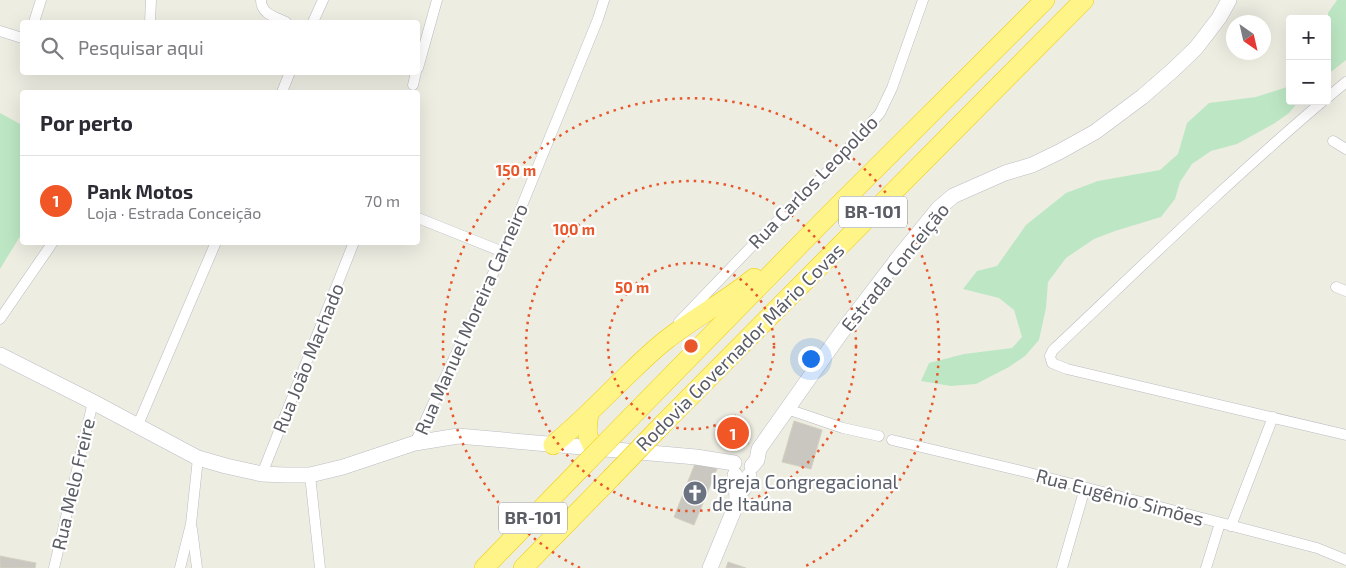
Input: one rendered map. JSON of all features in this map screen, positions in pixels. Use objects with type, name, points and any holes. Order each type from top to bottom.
[{"type":"highway","name":"Rodovia Governador Mário Covas","points":[[484,568],[828,216],[1045,0]]},
{"type":"highway","name":"Rodovia Governador Mário Covas","points":[[523,568],[662,425],[1084,0]]},
{"type":"highway","points":[[1013,71],[1099,0]]},
{"type":"highway","points":[[553,445],[589,413],[638,364],[665,341],[736,292],[828,216]]},
{"type":"highway","points":[[589,413],[586,433],[594,448]]},
{"type":"main road","name":"Estrada Conceição","points":[[741,468],[759,449],[841,334],[938,209],[953,196],[1004,174],[1032,165],[1095,132],[1142,97],[1196,48],[1220,18],[1229,0]]},
{"type":"main road","points":[[0,355],[198,458],[262,474],[285,476],[310,475],[343,467],[415,443],[458,436],[696,457],[741,468],[736,504],[710,568]]},
{"type":"street","points":[[35,20],[41,0]]},
{"type":"street","points":[[150,20],[151,0]]},
{"type":"street","points":[[261,0],[262,8],[265,11],[282,20]]},
{"type":"street","points":[[314,20],[323,0]]},
{"type":"street","points":[[420,61],[438,0]]},
{"type":"street","name":"Rua Manuel Moreira Carneiro","points":[[415,443],[503,252],[604,0]]},
{"type":"street","name":"Rua Carlos Leopoldo","points":[[665,341],[684,316],[829,170],[880,113],[892,88],[924,0]]},
{"type":"street","points":[[0,31],[20,37]]},
{"type":"street","points":[[283,90],[289,75]]},
{"type":"street","points":[[412,85],[415,75]]},
{"type":"street","points":[[1331,95],[1346,82]]},
{"type":"street","points":[[1318,105],[1053,350],[1050,356],[1052,363],[1067,369],[1346,435]]},
{"type":"street","points":[[1333,141],[1346,149]]},
{"type":"street","points":[[420,219],[503,252]]},
{"type":"street","points":[[0,319],[52,245]]},
{"type":"street","points":[[138,426],[215,245]]},
{"type":"street","name":"Rua João Machado","points":[[262,474],[353,245]]},
{"type":"street","points":[[1336,287],[1346,290]]},
{"type":"street","name":"Rua Melo Freire","points":[[54,567],[93,402]]},
{"type":"street","points":[[787,409],[843,428],[878,436]]},
{"type":"street","points":[[1231,526],[1273,417]]},
{"type":"street","name":"Rua Eugênio Simões","points":[[892,440],[1317,548],[1346,560]]},
{"type":"street","points":[[180,568],[191,524],[198,458]]},
{"type":"street","points":[[310,475],[320,568]]},
{"type":"street","points":[[1062,568],[1085,488]]},
{"type":"street","points":[[1206,568],[1220,523]]},
{"type":"street","points":[[191,524],[197,568]]},
{"type":"green space","points":[[1337,0],[1346,0],[1346,60],[1331,72],[1331,15],[1328,15]]},
{"type":"green space","points":[[1286,87],[1286,105],[1296,105],[1289,113],[1275,123],[1237,144],[1211,151],[1192,164],[1180,182],[1175,199],[1161,217],[1094,239],[1066,258],[1048,282],[1046,308],[1039,340],[1025,356],[1009,367],[976,384],[951,386],[921,381],[929,363],[964,354],[1012,348],[1022,337],[1014,310],[999,298],[963,289],[977,271],[997,266],[1026,225],[1066,193],[1098,181],[1160,170],[1178,154],[1187,123],[1209,103],[1256,97]]},
{"type":"green space","points":[[0,113],[20,124],[20,237],[0,269]]},
{"type":"building","points":[[741,418],[749,444],[720,443],[721,423]]},
{"type":"building","points":[[794,421],[822,430],[811,469],[782,462]]},
{"type":"building","name":"Igreja Congregacional de Itaúna","points":[[696,461],[717,469],[694,525],[674,517]]},
{"type":"building","points":[[0,556],[36,563],[35,568],[0,568]]},
{"type":"building","points":[[728,562],[746,568],[726,568]]},
{"type":"place","name":"Pank Motos","points":[[733,433]]},
{"type":"place","name":"Igreja Congregacional de Itaúna","points":[[695,493]]}]
